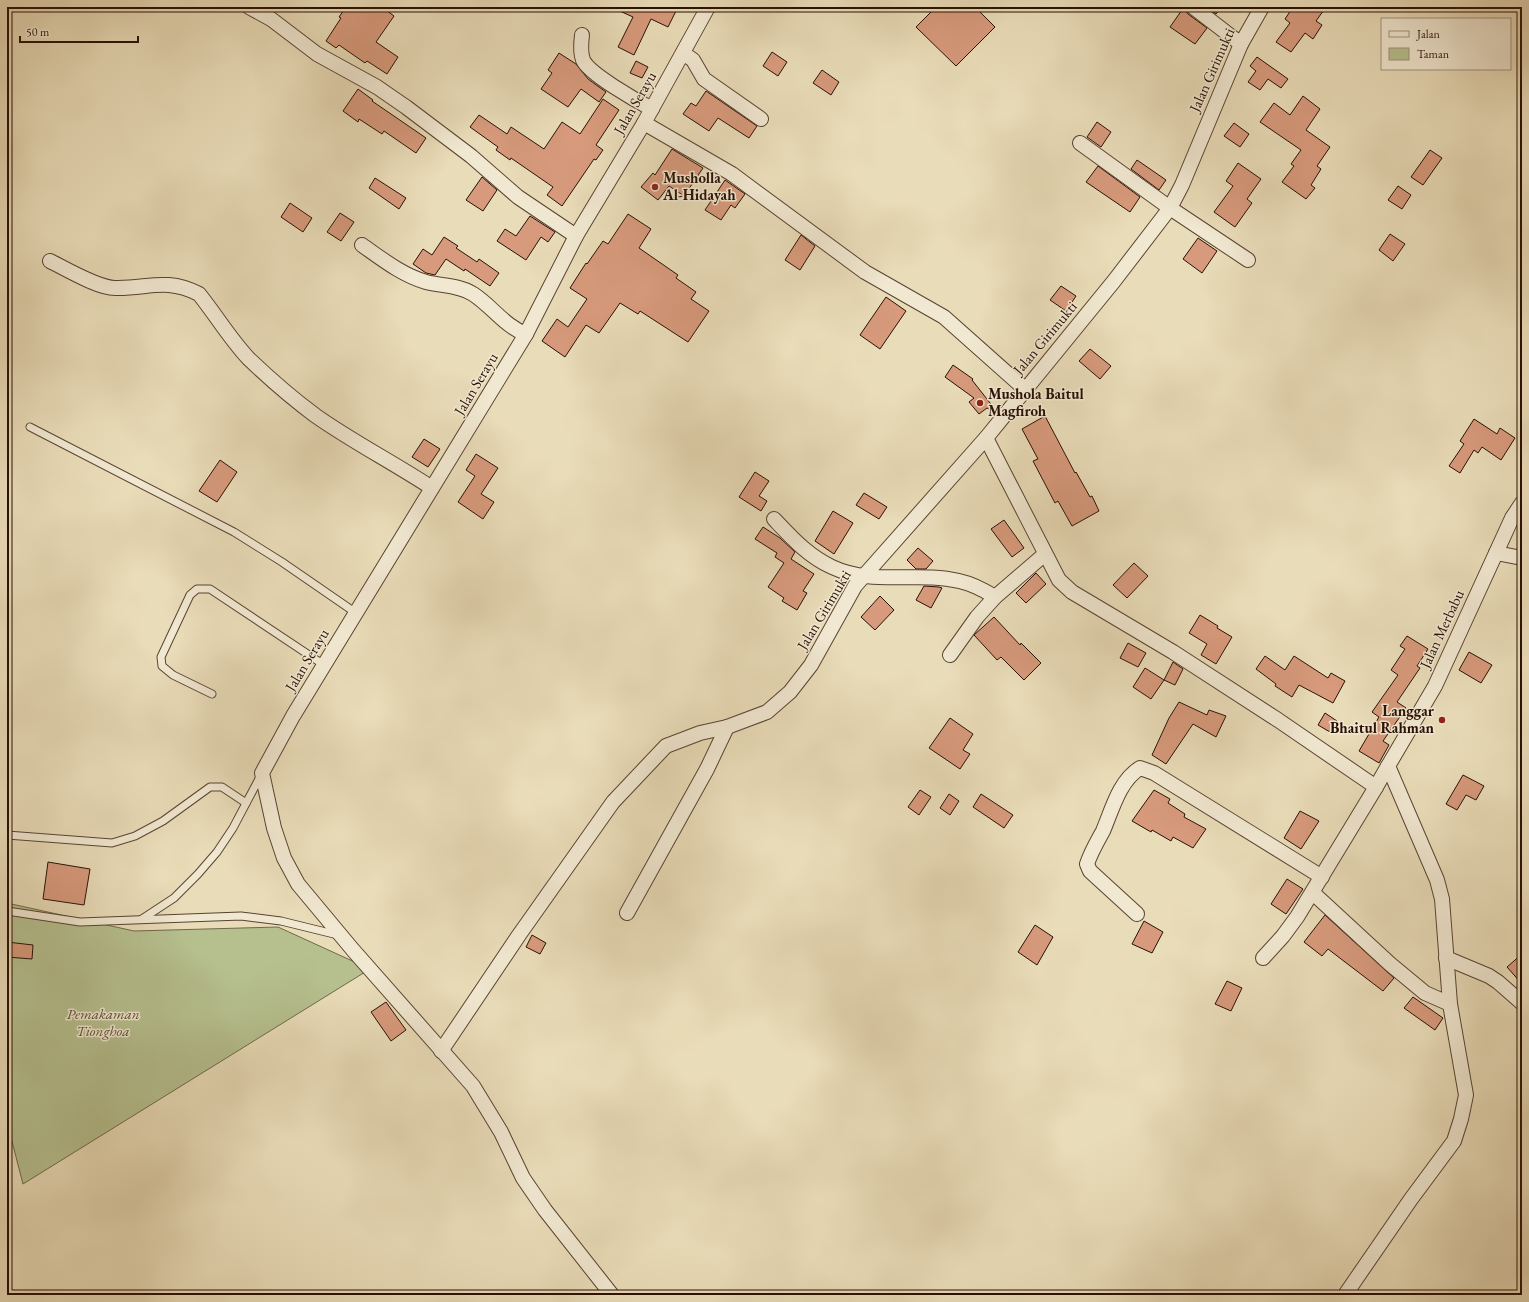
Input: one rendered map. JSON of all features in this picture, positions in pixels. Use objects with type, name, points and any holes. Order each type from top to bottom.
[{"type":"street","points":[[249,7],[271,19],[317,54],[389,95],[471,156],[518,197],[576,236]]},
{"type":"street","name":"Jalan Serayu","points":[[262,773],[293,716],[526,334],[576,236],[644,123],[708,7]]},
{"type":"street","points":[[1193,7],[1241,44]]},
{"type":"street","name":"Jalan Girimukti","points":[[441,1051],[519,935],[596,825],[633,779],[666,746],[700,733],[728,727],[767,712],[790,692],[812,665],[855,586],[986,438],[1025,388],[1063,345],[1170,208],[1182,185],[1241,44],[1262,7]]},
{"type":"street","points":[[582,35],[581,49],[585,63],[602,78],[629,97],[652,109]]},
{"type":"street","points":[[683,53],[693,60],[704,79],[761,119]]},
{"type":"street","points":[[644,123],[732,174],[865,272],[944,317],[1025,388]]},
{"type":"street","points":[[1080,143],[1170,208],[1248,260]]},
{"type":"street","points":[[362,245],[397,269],[412,277],[426,282],[462,288],[473,294],[515,330],[526,334]]},
{"type":"street","points":[[50,261],[105,287],[115,288],[168,284],[189,289],[199,294],[248,358],[274,382],[316,416],[432,488]]},
{"type":"street","points":[[986,438],[1059,580],[1072,592],[1173,652],[1265,711],[1376,787]]},
{"type":"street","name":"Jalan Merbabu","points":[[1263,958],[1283,936],[1313,893],[1435,686],[1512,518],[1522,503]]},
{"type":"street","points":[[774,519],[799,546],[816,559],[834,568],[863,576],[932,578],[959,581],[978,587],[995,597]]},
{"type":"street","points":[[1496,553],[1522,558]]},
{"type":"street","points":[[950,654],[977,617],[995,597],[1045,554]]},
{"type":"street","points":[[627,914],[703,776],[728,727]]},
{"type":"street","points":[[1345,1295],[1410,1199],[1454,1141],[1461,1119],[1466,1095],[1450,1004],[1442,899],[1437,880],[1388,766]]},
{"type":"street","points":[[1137,914],[1090,871],[1088,864],[1090,854],[1126,781],[1133,772],[1140,768],[1154,773],[1322,877]]},
{"type":"street","points":[[262,773],[274,828],[284,858],[298,884],[441,1051],[473,1086],[502,1132],[523,1178],[545,1210],[612,1295]]},
{"type":"street","points":[[1313,893],[1390,964],[1424,993],[1450,1004]]},
{"type":"street","points":[[1446,958],[1489,976],[1522,1003]]},
{"type":"lane","points":[[30,427],[234,532],[282,562],[356,613]]},
{"type":"lane","points":[[212,694],[173,675],[162,666],[161,656],[190,595],[197,589],[210,589],[324,665]]},
{"type":"lane","points":[[142,919],[174,898],[217,852],[233,828],[262,773]]},
{"type":"lane","points":[[7,835],[112,843],[135,836],[163,821],[210,786],[222,787],[246,803]]},
{"type":"lane","points":[[7,911],[80,922],[241,916],[281,921],[342,936]]},
{"type":"green space","name":"Pemakaman Tionghoa","points":[[7,903],[134,931],[278,927],[370,969],[23,1184],[7,1122]]},
{"type":"building","points":[[346,7],[382,7],[394,16],[376,42],[398,57],[387,74],[367,61],[365,63],[339,45],[336,48],[326,41],[341,18],[339,17]]},
{"type":"building","points":[[611,7],[678,7],[668,27],[651,19],[634,55],[618,47],[633,17]]},
{"type":"building","points":[[936,7],[975,7],[995,27],[956,66],[916,27]]},
{"type":"building","points":[[1184,7],[1188,14],[1207,28],[1195,44],[1170,27]]},
{"type":"building","points":[[1207,7],[1222,7],[1216,14]]},
{"type":"building","points":[[1293,7],[1326,7],[1316,21],[1322,25],[1313,39],[1305,33],[1291,52],[1276,42],[1290,23],[1285,19]]},
{"type":"building","points":[[772,52],[787,62],[778,76],[763,66]]},
{"type":"building","points":[[559,53],[576,64],[588,79],[606,92],[599,102],[581,89],[568,107],[541,89],[552,73],[548,70]]},
{"type":"building","points":[[1257,57],[1288,79],[1281,88],[1268,79],[1260,90],[1248,82],[1256,71],[1250,66]]},
{"type":"building","points":[[636,61],[648,67],[642,78],[630,73]]},
{"type":"building","points":[[822,70],[839,82],[831,95],[813,83]]},
{"type":"building","points":[[358,89],[373,100],[372,101],[426,138],[416,153],[384,131],[382,134],[359,119],[358,122],[343,111]]},
{"type":"building","points":[[706,91],[757,126],[749,138],[718,118],[709,131],[683,114],[691,103],[696,106]]},
{"type":"building","points":[[1303,96],[1320,109],[1306,130],[1330,147],[1317,166],[1321,169],[1311,185],[1315,188],[1306,199],[1282,182],[1294,166],[1291,164],[1301,150],[1260,122],[1274,103],[1290,115]]},
{"type":"building","points":[[603,99],[619,110],[596,145],[603,150],[596,160],[594,159],[562,206],[547,195],[553,187],[511,158],[510,160],[496,150],[498,147],[470,127],[479,115],[507,134],[511,127],[544,149],[562,122],[580,134]]},
{"type":"building","points":[[1097,122],[1111,132],[1101,147],[1087,137]]},
{"type":"building","points":[[1234,123],[1249,134],[1240,147],[1224,136]]},
{"type":"building","points":[[672,149],[703,168],[684,196],[669,186],[658,200],[641,187],[653,173],[655,175]]},
{"type":"building","points":[[1430,150],[1442,158],[1423,185],[1411,177]]},
{"type":"building","points":[[1137,160],[1166,180],[1159,190],[1131,169]]},
{"type":"building","points":[[1238,163],[1261,179],[1247,199],[1252,203],[1235,227],[1214,212],[1233,186],[1226,181]]},
{"type":"building","points":[[1098,166],[1140,197],[1130,212],[1086,182]]},
{"type":"building","points":[[482,177],[497,190],[483,211],[466,200]]},
{"type":"building","points":[[375,178],[406,198],[399,209],[369,188]]},
{"type":"building","points":[[725,180],[745,194],[735,208],[731,205],[721,220],[705,210]]},
{"type":"building","points":[[1398,186],[1411,195],[1402,209],[1388,200]]},
{"type":"building","points":[[290,203],[312,218],[303,232],[281,217]]},
{"type":"building","points":[[340,213],[354,222],[341,241],[327,232]]},
{"type":"building","points":[[628,214],[651,229],[639,248],[678,275],[676,278],[696,292],[691,299],[709,311],[688,342],[640,311],[638,314],[620,303],[599,333],[586,325],[565,357],[542,341],[557,319],[568,327],[587,299],[570,288],[586,263],[587,264],[603,241],[608,244]]},
{"type":"building","points":[[530,216],[555,232],[548,242],[541,237],[526,260],[497,241],[505,229],[516,236]]},
{"type":"building","points":[[1390,234],[1405,244],[1393,261],[1379,250]]},
{"type":"building","points":[[801,235],[815,246],[800,270],[785,260]]},
{"type":"building","points":[[444,237],[458,246],[456,248],[477,262],[479,259],[499,273],[490,286],[465,269],[464,271],[446,259],[435,275],[426,273],[413,264],[423,249],[432,255]]},
{"type":"building","points":[[1198,238],[1217,251],[1202,273],[1183,259]]},
{"type":"building","points":[[1061,286],[1076,296],[1066,311],[1050,300]]},
{"type":"building","points":[[886,297],[906,311],[880,349],[860,335]]},
{"type":"building","points":[[1090,349],[1111,366],[1100,379],[1079,361]]},
{"type":"building","points":[[953,365],[973,379],[972,380],[994,408],[992,411],[987,408],[979,414],[969,402],[974,398],[945,377]]},
{"type":"building","points":[[1045,416],[1075,473],[1076,472],[1090,497],[1092,496],[1099,511],[1072,526],[1058,501],[1055,503],[1033,461],[1038,459],[1022,429]]},
{"type":"building","points":[[1474,419],[1497,434],[1500,428],[1515,438],[1501,460],[1482,447],[1478,453],[1474,450],[1460,473],[1449,466],[1464,444],[1460,441]]},
{"type":"building","points":[[424,439],[440,449],[428,467],[412,457]]},
{"type":"building","points":[[476,454],[498,468],[481,494],[494,502],[483,519],[458,502],[475,476],[466,470]]},
{"type":"building","points":[[220,460],[237,472],[217,502],[199,491]]},
{"type":"building","points":[[755,472],[769,481],[759,496],[767,501],[761,511],[739,497]]},
{"type":"building","points":[[864,493],[887,507],[879,519],[856,505]]},
{"type":"building","points":[[833,511],[853,523],[834,554],[815,541]]},
{"type":"building","points":[[1004,520],[1024,548],[1012,557],[991,529]]},
{"type":"building","points":[[763,527],[780,538],[795,552],[791,559],[814,574],[803,591],[807,593],[797,610],[782,601],[784,598],[768,587],[784,563],[775,557],[777,553],[755,539]]},
{"type":"building","points":[[918,548],[933,561],[926,569],[916,569],[907,560]]},
{"type":"building","points":[[1134,563],[1148,576],[1127,598],[1113,585]]},
{"type":"building","points":[[1036,573],[1046,584],[1026,603],[1016,593]]},
{"type":"building","points":[[924,586],[942,588],[931,608],[916,600]]},
{"type":"building","points":[[880,596],[894,610],[875,630],[861,617]]},
{"type":"building","points":[[1200,615],[1232,637],[1216,664],[1201,655],[1207,644],[1189,633]]},
{"type":"building","points":[[994,617],[1020,645],[1021,643],[1041,663],[1024,680],[1001,657],[997,660],[974,635]]},
{"type":"building","points":[[1407,636],[1428,649],[1417,666],[1420,668],[1397,702],[1406,708],[1383,741],[1389,745],[1379,763],[1359,751],[1379,717],[1372,712],[1398,675],[1391,670],[1405,649],[1400,646]]},
{"type":"building","points":[[1128,643],[1146,653],[1138,667],[1120,658]]},
{"type":"building","points":[[1469,652],[1492,665],[1481,683],[1459,670]]},
{"type":"building","points":[[1265,656],[1285,670],[1294,656],[1328,678],[1331,673],[1345,681],[1333,703],[1299,685],[1292,697],[1275,686],[1276,684],[1256,669]]},
{"type":"building","points":[[1173,662],[1183,669],[1175,685],[1164,680]]},
{"type":"building","points":[[1145,668],[1164,680],[1151,699],[1133,687]]},
{"type":"building","points":[[1179,702],[1207,715],[1209,710],[1226,716],[1216,737],[1193,724],[1166,764],[1152,755],[1169,718]]},
{"type":"building","points":[[1325,713],[1337,721],[1330,732],[1318,725]]},
{"type":"building","points":[[950,718],[973,734],[963,750],[970,754],[960,769],[929,748]]},
{"type":"building","points":[[1463,775],[1484,786],[1476,800],[1466,795],[1457,810],[1446,804]]},
{"type":"building","points":[[920,790],[931,797],[919,815],[908,807]]},
{"type":"building","points":[[1154,790],[1170,799],[1168,803],[1185,814],[1184,817],[1206,829],[1193,848],[1173,837],[1171,841],[1132,821]]},
{"type":"building","points":[[949,794],[959,801],[950,815],[940,808]]},
{"type":"building","points":[[981,794],[1013,815],[1004,828],[973,807]]},
{"type":"building","points":[[1300,811],[1319,821],[1301,849],[1284,838]]},
{"type":"building","points":[[48,862],[90,869],[84,905],[43,899]]},
{"type":"building","points":[[1287,879],[1303,889],[1286,914],[1271,904]]},
{"type":"building","points":[[1325,915],[1394,978],[1383,991],[1328,949],[1322,956],[1304,942]]},
{"type":"building","points":[[1144,921],[1163,932],[1152,953],[1132,944]]},
{"type":"building","points":[[1035,925],[1053,937],[1037,965],[1018,952]]},
{"type":"building","points":[[532,935],[546,943],[540,954],[526,947]]},
{"type":"building","points":[[7,942],[33,945],[32,959],[7,957]]},
{"type":"building","points":[[1522,954],[1522,984],[1507,967]]},
{"type":"building","points":[[1227,981],[1242,988],[1231,1011],[1215,1004]]},
{"type":"building","points":[[1413,997],[1443,1018],[1435,1030],[1404,1008]]},
{"type":"building","points":[[386,1002],[406,1030],[391,1041],[371,1012]]},
{"type":"place","name":"Musholla Al-Hidayah","points":[[655,187]]},
{"type":"place","name":"Mushola Baitul Magfiroh","points":[[980,403]]},
{"type":"place","name":"Langgar Bhaitul Rahman","points":[[1442,720]]}]
